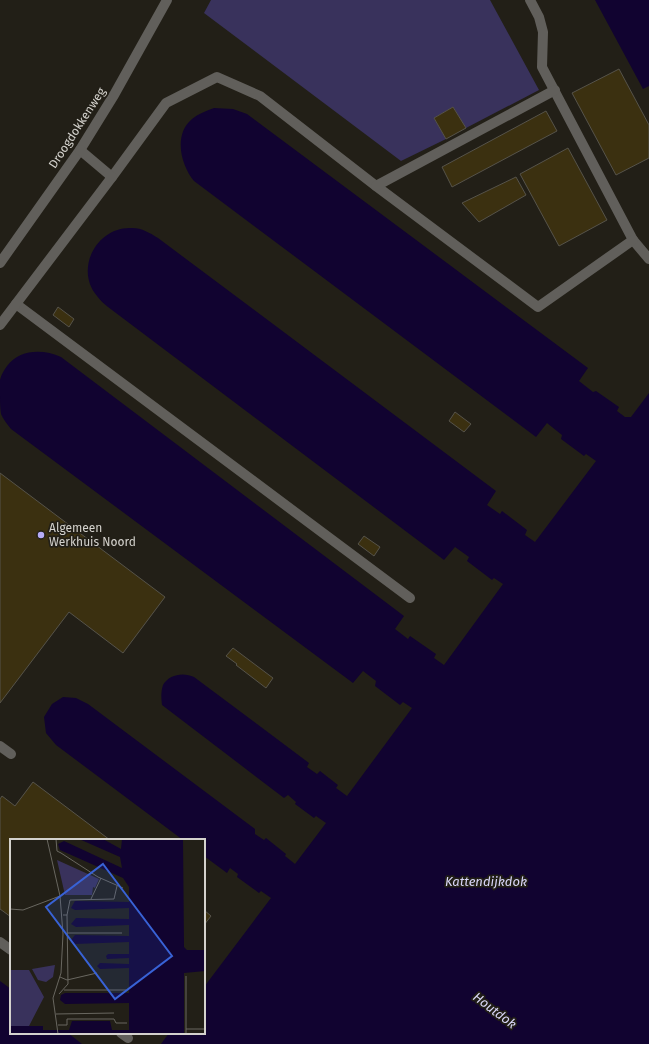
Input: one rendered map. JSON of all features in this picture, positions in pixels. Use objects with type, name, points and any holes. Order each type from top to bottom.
[{"type":"street","name":"Droogdokkenweg","points":[[0,263],[80,150],[114,94],[167,0]]},
{"type":"street","points":[[530,0],[539,17],[543,32],[542,67],[633,240],[649,259]]},
{"type":"street","points":[[0,326],[166,103],[217,76],[260,96],[376,186],[538,307],[633,240]]},
{"type":"street","points":[[376,186],[555,90]]},
{"type":"street","points":[[80,150],[112,177]]},
{"type":"street","points":[[16,304],[410,598]]},
{"type":"street","points":[[0,746],[11,754]]},
{"type":"street","points":[[0,942],[10,949]]},
{"type":"shaded area","points":[[211,0],[490,0],[539,90],[466,128],[453,107],[434,118],[446,139],[401,161],[204,13]]},
{"type":"water","points":[[595,0],[649,0],[649,86],[643,89]]},
{"type":"water","points":[[214,108],[233,109],[247,114],[588,368],[579,381],[593,392],[596,391],[619,407],[617,411],[625,417],[631,417],[649,393],[649,1044],[161,1044],[168,1034],[205,1034],[205,986],[271,898],[261,891],[259,893],[237,877],[238,874],[230,868],[227,873],[205,857],[205,839],[182,839],[56,745],[46,733],[44,717],[52,704],[63,697],[76,698],[88,704],[255,829],[255,834],[264,840],[266,838],[286,854],[285,856],[295,864],[326,823],[316,816],[314,818],[295,804],[296,802],[288,795],[284,798],[162,705],[162,690],[166,681],[173,676],[181,674],[194,677],[309,763],[307,767],[317,774],[320,771],[338,785],[336,788],[347,796],[412,708],[403,702],[400,705],[375,686],[376,681],[363,671],[353,683],[11,429],[1,414],[0,407],[0,380],[7,366],[18,356],[32,352],[54,354],[61,357],[404,616],[395,629],[408,639],[410,636],[436,654],[434,658],[444,665],[503,584],[494,578],[492,580],[467,561],[469,557],[455,547],[444,560],[105,305],[90,285],[88,274],[89,262],[93,251],[99,242],[109,234],[120,229],[132,228],[143,230],[158,238],[496,491],[487,505],[500,514],[502,511],[527,530],[525,535],[535,542],[596,461],[586,454],[584,456],[561,439],[562,435],[547,423],[536,437],[194,181],[189,174],[183,159],[181,141],[182,133],[186,126],[199,114]]},
{"type":"water","points":[[0,981],[10,988],[10,1034],[69,1034],[82,1044],[0,1044]]},
{"type":"building","points":[[619,69],[649,125],[649,158],[616,175],[572,93]]},
{"type":"building","points":[[453,107],[466,128],[446,139],[434,118]]},
{"type":"building","points":[[546,111],[557,131],[452,187],[442,167]]},
{"type":"building","points":[[568,148],[607,220],[559,246],[520,174]]},
{"type":"building","points":[[516,177],[526,195],[479,222],[462,203]]},
{"type":"building","points":[[58,307],[74,319],[69,327],[53,315]]},
{"type":"building","points":[[455,412],[471,424],[464,432],[449,421]]},
{"type":"building","name":"Algemeen Werkhuis Noord","points":[[0,473],[165,597],[123,653],[69,612],[0,703]]},
{"type":"building","points":[[364,536],[380,547],[374,556],[358,544]]},
{"type":"building","points":[[233,648],[273,678],[266,688],[226,656]]},
{"type":"building","points":[[33,782],[109,839],[10,839],[10,916],[0,909],[0,799],[2,796],[15,806]]},
{"type":"building","points":[[205,911],[211,916],[205,924]]},
{"type":"place","name":"Algemeen Werkhuis Noord","points":[[41,535]]},
{"type":"water label","name":"Kattendijkdok","points":[[486,881]]},
{"type":"water label","name":"Houtdok","points":[[495,1010]]}]
